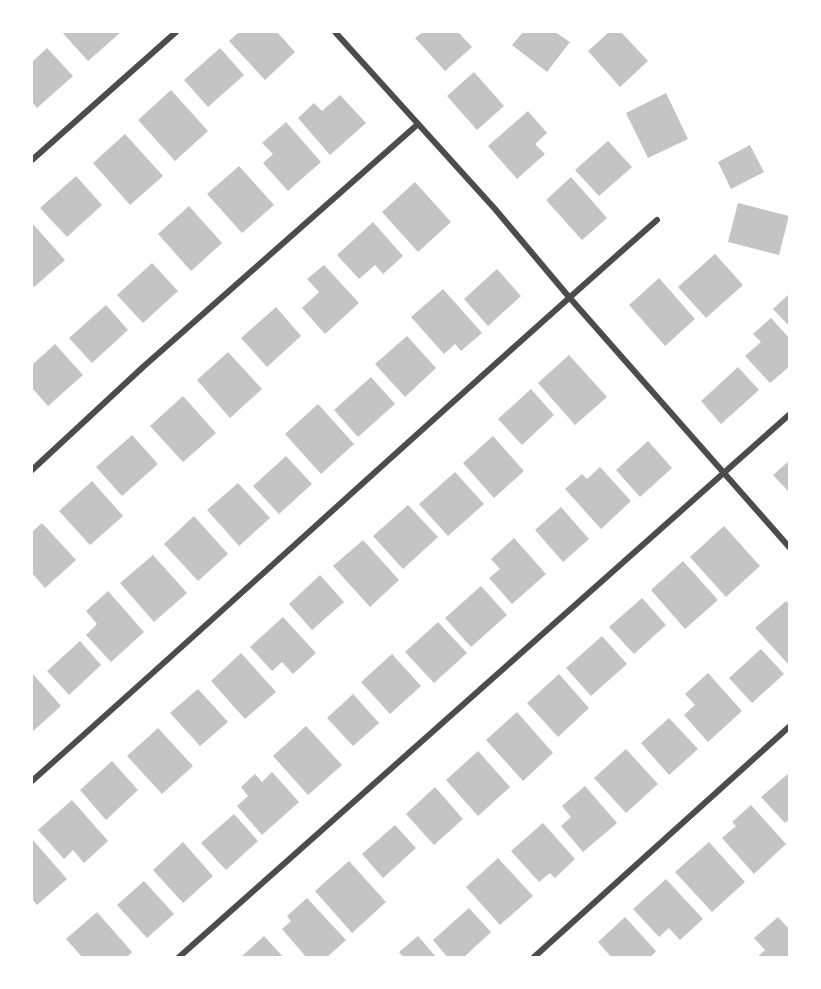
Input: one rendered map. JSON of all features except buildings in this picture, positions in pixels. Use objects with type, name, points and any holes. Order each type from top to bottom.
[{"type":"street","points":[[32,160],[176,32]]},
{"type":"street","points":[[334,32],[495,209],[789,548]]},
{"type":"street","points":[[32,470],[143,367],[418,124]]},
{"type":"street","points":[[32,781],[657,220]]},
{"type":"street","points":[[178,957],[789,414]]},
{"type":"street","points":[[533,957],[789,726]]}]
